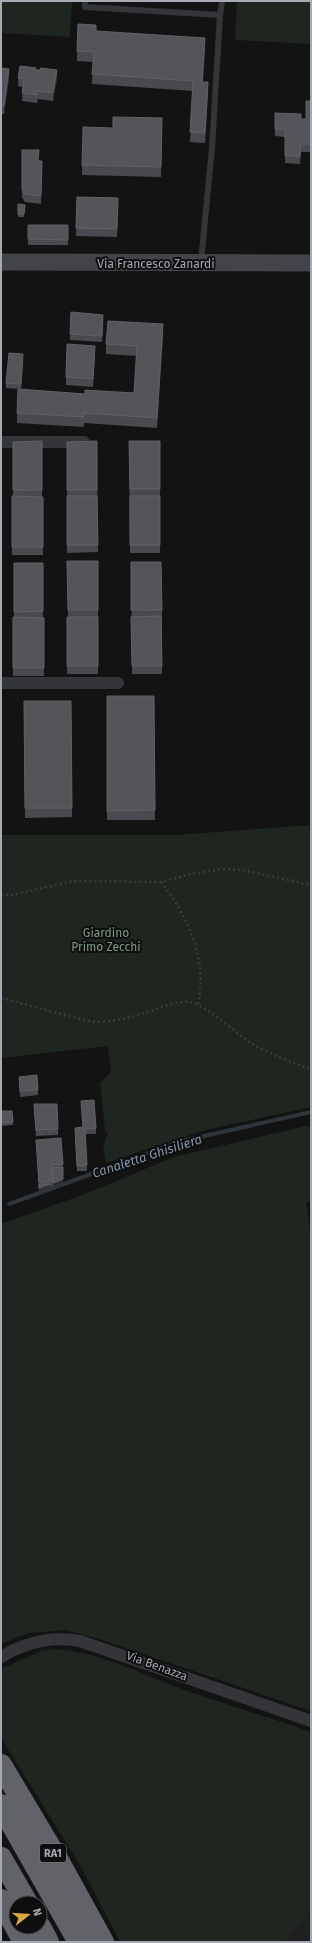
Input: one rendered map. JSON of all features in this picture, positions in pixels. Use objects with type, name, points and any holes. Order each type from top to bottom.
[{"type":"highway","name":"RA1","points":[[1,1765],[60,1864],[103,1942]]},
{"type":"highway","points":[[1,1805],[79,1942]]},
{"type":"highway","points":[[1,1858],[22,1895]]},
{"type":"highway","points":[[1,1900],[24,1942]]},
{"type":"street","name":"Via Francesco Zanardi","points":[[1,262],[201,264],[311,263]]},
{"type":"street","points":[[1,442],[93,442]]},
{"type":"street","points":[[1,683],[118,683]]},
{"type":"street","name":"Via Benazza","points":[[1,1657],[38,1641],[61,1639],[80,1641],[311,1721]]},
{"type":"lane","points":[[201,264],[212,148],[222,1]]},
{"type":"lane","points":[[85,4],[220,15]]},
{"type":"path","points":[[1,894],[12,895],[74,881],[160,882],[191,874],[224,869],[242,870],[311,885]]},
{"type":"path","points":[[160,882],[181,910],[192,936],[202,977],[198,1004]]},
{"type":"path","points":[[1,998],[87,1021],[100,1022],[126,1019],[179,1002],[198,1004],[254,1045],[282,1059],[311,1069]]},
{"type":"shaded area","points":[[311,1910],[311,1942],[285,1942],[291,1934]]},
{"type":"green space","points":[[1,1],[72,1],[70,37],[1,33]]},
{"type":"green space","points":[[237,1],[311,1],[311,44],[235,40]]},
{"type":"green space","name":"Giardino Primo Zecchi","points":[[311,825],[311,1107],[202,1131],[106,1163],[103,1146],[108,1133],[105,1130],[100,1083],[111,1072],[108,1046],[1,1058],[1,835],[177,835]]},
{"type":"green space","points":[[306,1126],[311,1127],[311,1201],[306,1202],[311,1235],[311,1711],[99,1639],[66,1630],[29,1633],[1,1644],[1,1224],[85,1194],[174,1157]]},
{"type":"green space","points":[[54,1649],[72,1651],[106,1660],[190,1692],[311,1732],[311,1910],[285,1942],[120,1942],[80,1865],[1,1738],[1,1669],[41,1651]]},
{"type":"building","points":[[78,24],[96,25],[96,31],[205,38],[202,82],[208,82],[205,133],[190,132],[193,81],[92,74],[94,52],[77,51]]},
{"type":"building","points":[[20,66],[36,68],[35,70],[40,70],[41,68],[57,70],[53,93],[38,91],[37,95],[22,93],[24,79],[18,78]]},
{"type":"building","points":[[1,68],[9,69],[4,106],[1,106]]},
{"type":"building","points":[[306,101],[311,101],[311,144],[301,144],[300,156],[285,156],[285,129],[275,129],[275,113],[301,114],[301,119],[306,119]]},
{"type":"building","points":[[113,117],[162,118],[161,167],[82,165],[83,127],[113,128]]},
{"type":"building","points":[[22,150],[39,150],[38,161],[42,161],[41,196],[25,194],[22,190]]},
{"type":"building","points":[[77,197],[118,198],[117,229],[76,228]]},
{"type":"building","points":[[18,204],[25,205],[24,214],[18,214]]},
{"type":"building","points":[[28,225],[68,225],[68,240],[28,239]]},
{"type":"building","points":[[71,312],[103,315],[102,336],[70,334]]},
{"type":"building","points":[[108,321],[163,324],[157,418],[84,413],[84,417],[17,413],[18,389],[85,394],[85,390],[134,393],[137,346],[106,344]]},
{"type":"building","points":[[67,344],[95,346],[93,379],[66,377]]},
{"type":"building","points":[[9,353],[23,354],[21,384],[6,383]]},
{"type":"building","points":[[42,441],[42,490],[13,490],[13,442]]},
{"type":"building","points":[[97,441],[97,490],[67,490],[67,442]]},
{"type":"building","points":[[129,441],[160,441],[160,489],[130,489]]},
{"type":"building","points":[[12,496],[43,497],[43,547],[12,547]]},
{"type":"building","points":[[67,496],[97,496],[98,545],[67,545]]},
{"type":"building","points":[[130,496],[160,496],[160,545],[130,545]]},
{"type":"building","points":[[67,561],[98,561],[98,610],[68,610]]},
{"type":"building","points":[[131,562],[161,562],[162,610],[131,610]]},
{"type":"building","points":[[14,563],[43,563],[43,611],[14,612]]},
{"type":"building","points":[[161,616],[162,666],[132,666],[131,617]]},
{"type":"building","points":[[13,617],[44,618],[44,668],[13,668]]},
{"type":"building","points":[[67,617],[98,617],[98,666],[67,666]]},
{"type":"building","points":[[107,696],[154,696],[155,810],[107,811]]},
{"type":"building","points":[[24,701],[71,701],[72,808],[25,808]]},
{"type":"building","points":[[37,1075],[38,1090],[20,1091],[19,1077]]},
{"type":"building","points":[[94,1100],[96,1128],[85,1129],[87,1165],[77,1166],[75,1128],[83,1127],[81,1101]]},
{"type":"building","points":[[34,1104],[57,1104],[58,1129],[36,1130]]},
{"type":"building","points":[[1,1111],[12,1111],[13,1122],[2,1123]]},
{"type":"building","points":[[61,1138],[63,1164],[52,1165],[53,1181],[39,1182],[36,1140]]},
{"type":"building","points":[[63,1167],[63,1179],[53,1183],[52,1168]]},
{"type":"building","points":[[39,1184],[50,1184],[39,1188]]},
{"type":"waterway","name":"Canaletta Ghisiliera","points":[[9,1204],[182,1141],[311,1112]]}]
